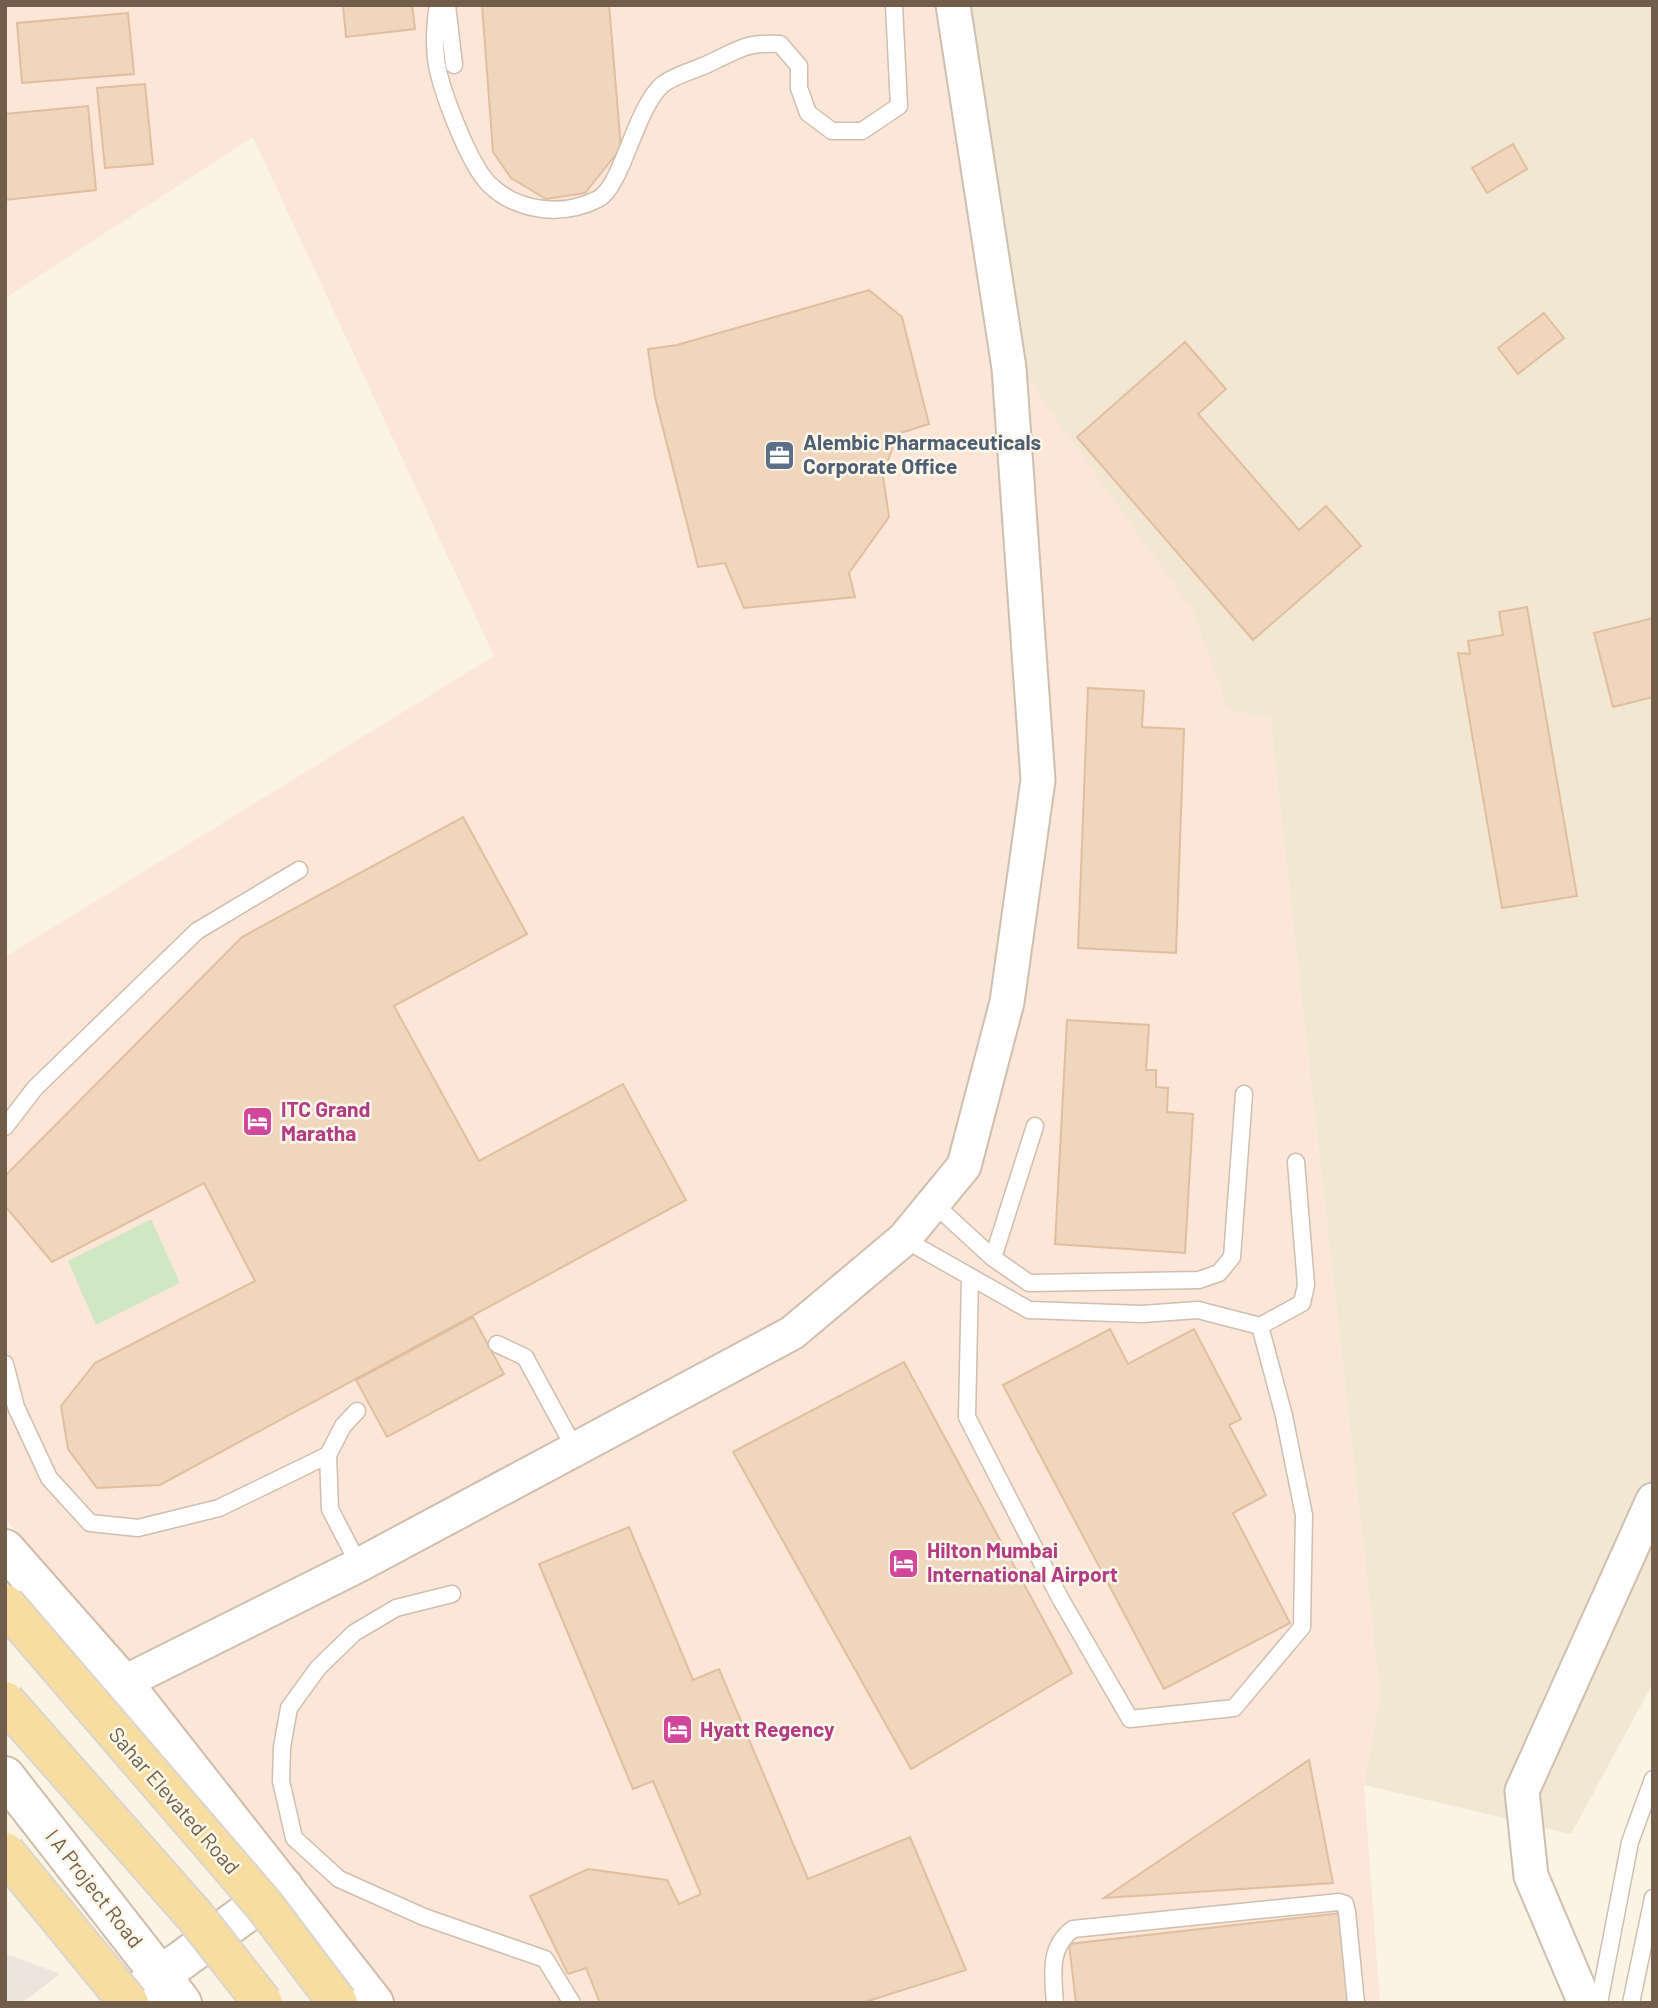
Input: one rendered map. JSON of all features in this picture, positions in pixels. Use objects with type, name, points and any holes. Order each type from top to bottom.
[{"type":"main road","points":[[5,1549],[122,1684],[280,1857],[374,2003]]},
{"type":"main road","name":"Sahar Elevated Road","points":[[5,1604],[264,1905],[338,2003]]},
{"type":"main road","points":[[5,1701],[194,1914],[263,2003]]},
{"type":"main road","name":"I A Project Road","points":[[5,1776],[171,1988]]},
{"type":"main road","points":[[5,1852],[129,2003]]},
{"type":"main road","points":[[123,2003],[171,1988],[280,1857]]},
{"type":"street","points":[[122,1684],[359,1565],[574,1447],[792,1333],[904,1240],[964,1166],[1007,1002],[1038,780],[1009,368],[953,5]]},
{"type":"street","points":[[1586,2003],[1531,1876],[1522,1791],[1653,1500]]},
{"type":"lane","points":[[438,5],[436,60],[468,154],[489,184],[511,200],[544,211],[572,208],[601,198],[620,168],[643,111],[663,84],[753,43],[780,44],[799,66],[799,88],[808,113],[832,131],[862,131],[899,106],[894,5]]},
{"type":"lane","points":[[447,5],[454,65]]},
{"type":"lane","points":[[5,1127],[35,1088],[197,931],[299,870]]},
{"type":"lane","points":[[933,1203],[993,1258],[1029,1283],[1199,1280],[1219,1273],[1232,1257],[1244,1094]]},
{"type":"lane","points":[[993,1258],[1035,1126]]},
{"type":"lane","points":[[904,1240],[1029,1310],[1142,1314],[1198,1310],[1260,1326],[1302,1303],[1306,1285],[1296,1162]]},
{"type":"lane","points":[[970,1276],[967,1417],[1060,1598],[1130,1719],[1234,1708],[1302,1627],[1304,1515],[1284,1416],[1260,1326]]},
{"type":"lane","points":[[497,1344],[525,1357],[574,1447]]},
{"type":"lane","points":[[5,1364],[16,1407],[49,1478],[90,1523],[138,1528],[219,1508],[328,1455]]},
{"type":"lane","points":[[357,1411],[343,1426],[328,1455],[330,1509],[359,1565]]},
{"type":"lane","points":[[452,1594],[396,1608],[354,1633],[318,1668],[289,1708],[282,1747],[280,1857],[339,1879],[424,1917],[545,1959],[572,2003]]},
{"type":"lane","points":[[1599,2003],[1630,1842],[1653,1779]]},
{"type":"lane","points":[[1631,2003],[1653,1898]]},
{"type":"lane","points":[[1055,2003],[1055,1951],[1062,1937],[1073,1929],[1339,1902],[1345,1904],[1347,1912],[1356,2003]]},
{"type":"shaded area","points":[[5,5],[963,5],[1003,344],[1192,610],[1228,709],[1270,718],[1380,1695],[1364,1785],[1380,2003],[395,2003],[308,1885],[5,1518],[5,957],[494,656],[253,137],[5,298]]},
{"type":"shaded area","points":[[964,5],[1653,5],[1653,1683],[1571,1834],[1364,1785],[1380,1695],[1270,718],[1228,710],[1192,610],[1009,368]]},
{"type":"shaded area","points":[[5,1953],[60,1974],[22,2003],[5,2003]]},
{"type":"green space","points":[[151,1219],[180,1283],[96,1325],[68,1261]]},
{"type":"building","points":[[343,5],[412,5],[415,29],[346,37]]},
{"type":"building","points":[[482,5],[609,5],[621,148],[585,193],[546,199],[511,178],[493,152]]},
{"type":"building","points":[[128,13],[134,74],[22,83],[17,23]]},
{"type":"building","points":[[145,84],[153,164],[105,168],[97,88]]},
{"type":"building","points":[[88,106],[96,190],[5,200],[5,114]]},
{"type":"building","points":[[1513,144],[1527,169],[1487,193],[1472,168]]},
{"type":"building","name":"Alembic Pharmaceuticals Corporate Office","points":[[869,290],[902,317],[929,424],[897,434],[883,476],[889,517],[849,573],[855,597],[744,608],[725,563],[698,567],[655,397],[648,349],[677,345]]},
{"type":"building","points":[[1544,313],[1564,338],[1518,374],[1498,348]]},
{"type":"building","points":[[1185,342],[1226,389],[1198,414],[1299,530],[1326,506],[1361,546],[1253,640],[1077,437]]},
{"type":"building","points":[[1527,607],[1577,896],[1502,908],[1458,653],[1470,654],[1468,641],[1503,635],[1499,612]]},
{"type":"building","points":[[1653,618],[1653,697],[1613,707],[1594,633]]},
{"type":"building","points":[[1088,688],[1144,691],[1142,727],[1184,729],[1176,953],[1078,948]]},
{"type":"building","name":"ITC Grand Maratha","points":[[463,817],[527,934],[394,1006],[479,1161],[623,1084],[686,1200],[160,1485],[97,1488],[68,1449],[61,1406],[95,1363],[255,1281],[204,1183],[52,1262],[5,1206],[6,1175],[242,937]]},
{"type":"building","points":[[1067,1020],[1149,1025],[1146,1070],[1156,1070],[1156,1087],[1168,1088],[1167,1112],[1193,1114],[1185,1253],[1055,1244]]},
{"type":"building","points":[[473,1317],[504,1374],[387,1437],[356,1380]]},
{"type":"building","points":[[1110,1329],[1128,1364],[1194,1329],[1241,1419],[1229,1425],[1266,1495],[1233,1513],[1290,1623],[1164,1689],[1003,1385]]},
{"type":"building","name":"Hilton Mumbai International Airport","points":[[904,1362],[1072,1673],[911,1769],[733,1452]]},
{"type":"building","name":"Hyatt Regency","points":[[629,1527],[693,1680],[719,1669],[808,1879],[910,1837],[966,1970],[862,2003],[600,2003],[586,1968],[568,1974],[530,1896],[588,1869],[667,1880],[679,1904],[701,1894],[653,1781],[633,1789],[539,1564]]},
{"type":"building","points":[[1309,1760],[1333,1883],[1104,1898]]},
{"type":"building","points":[[1341,1913],[1351,2003],[1076,2003],[1069,1944]]},
{"type":"place","name":"Alembic Pharmaceuticals Corporate Office","points":[[780,455]]},
{"type":"place","name":"ITC Grand Maratha","points":[[258,1122]]},
{"type":"place","name":"Hilton Mumbai International Airport","points":[[904,1563]]},
{"type":"place","name":"Hyatt Regency","points":[[677,1730]]}]
